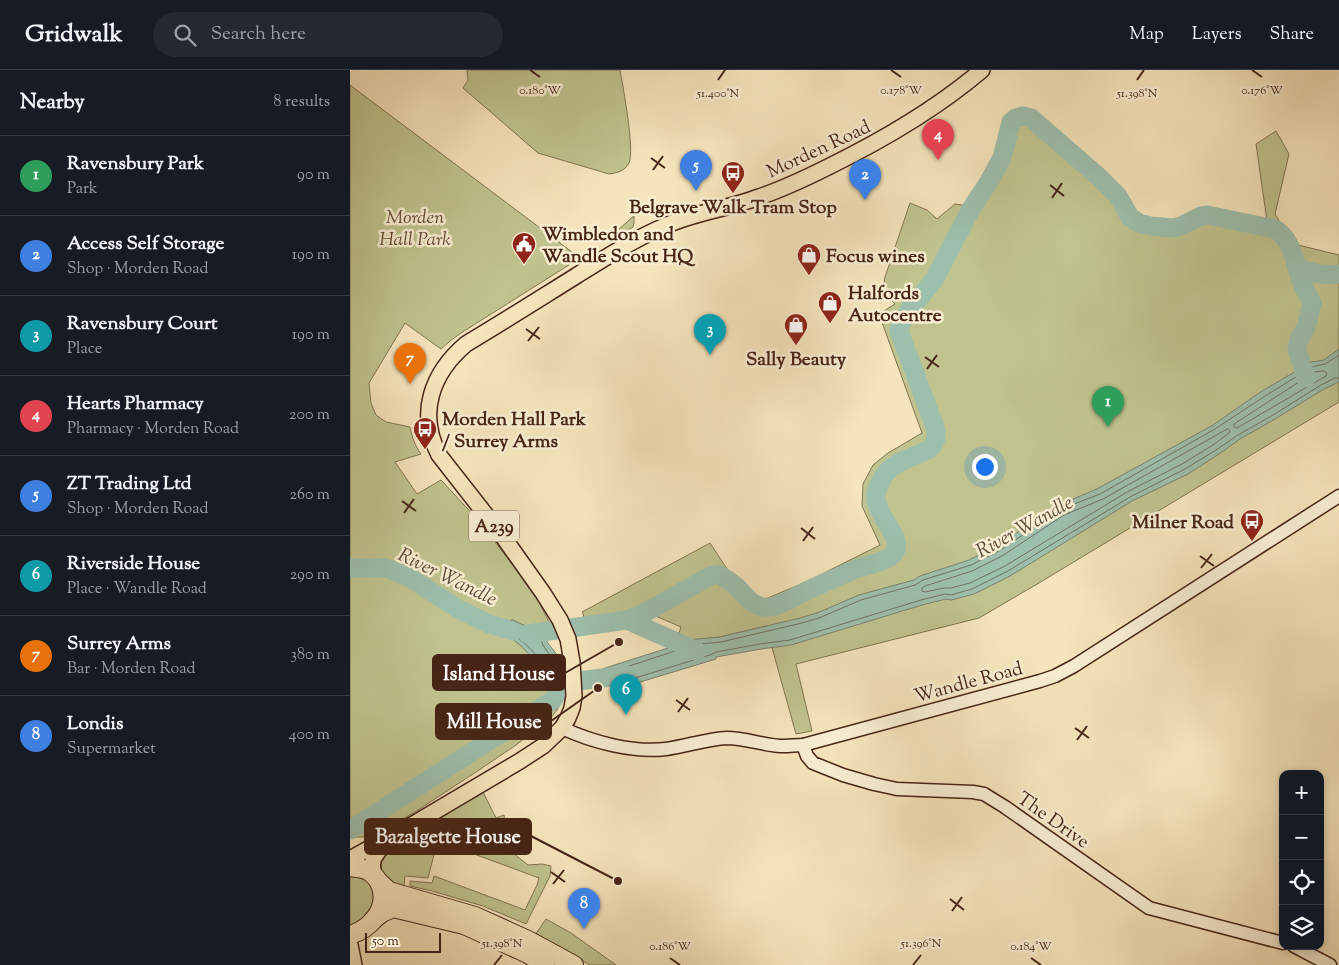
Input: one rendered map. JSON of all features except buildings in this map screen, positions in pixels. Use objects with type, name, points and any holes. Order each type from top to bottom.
[{"type":"highway","points":[[350,867],[366,870],[389,891],[475,916],[528,940],[574,965]]},
{"type":"highway","points":[[373,920],[384,899],[378,880]]},
{"type":"highway","points":[[350,935],[359,932],[382,913],[393,908],[464,925],[528,954],[546,965]]},
{"type":"main road","name":"Morden Road","points":[[350,859],[389,838],[543,746],[562,728],[572,708],[574,696],[572,662],[568,639],[562,624],[543,593],[504,538],[439,455],[433,444],[428,419],[429,406],[435,384],[454,354],[466,344],[603,259],[650,233],[679,220],[761,197],[807,177],[889,136],[953,93],[982,70]]},
{"type":"main road","name":"Morden Road","points":[[378,880],[373,872],[374,857],[389,838]]},
{"type":"main road","points":[[350,945],[354,965]]},
{"type":"street","name":"Wandle Road","points":[[562,728],[593,740],[642,749],[657,750],[728,738],[784,746],[803,745],[1025,685],[1055,676],[1074,666],[1339,496]]},
{"type":"street","name":"The Drive","points":[[803,745],[807,756],[813,763],[843,775],[874,784],[897,789],[984,794],[1149,908],[1279,942]]},
{"type":"street","points":[[1302,950],[1330,965]]},
{"type":"green space","points":[[467,70],[620,70],[630,133],[629,163],[620,171],[609,174],[538,153],[463,88],[468,80]]},
{"type":"green space","name":"Morden Hall Park","points":[[350,85],[580,258],[461,333],[441,349],[405,323],[369,383],[371,403],[376,415],[386,422],[410,427],[414,441],[421,454],[395,462],[417,494],[441,480],[478,520],[537,598],[551,626],[542,628],[526,627],[513,620],[490,624],[513,639],[529,653],[546,680],[560,684],[551,695],[554,703],[565,694],[550,719],[516,745],[415,812],[370,837],[350,837]]},
{"type":"green space","points":[[1022,108],[1107,181],[1137,218],[1164,226],[1176,225],[1196,215],[1207,213],[1275,226],[1267,221],[1256,144],[1276,131],[1289,154],[1275,214],[1294,244],[1339,255],[1339,402],[979,618],[796,664],[812,731],[796,734],[766,626],[720,637],[686,640],[678,636],[681,627],[651,614],[645,608],[641,611],[612,618],[585,622],[582,612],[710,543],[733,578],[756,603],[808,581],[880,545],[862,506],[863,484],[873,465],[888,453],[922,433],[879,314],[895,304],[885,292],[885,277],[910,203],[927,210],[937,219],[955,204],[968,206],[1000,156],[1008,120]]},
{"type":"green space","points":[[634,216],[633,227],[611,241],[619,229]]},
{"type":"green space","points":[[483,792],[496,818],[504,815],[509,850],[528,865],[542,864],[551,866],[550,876],[526,924],[483,906],[410,886],[410,881],[432,883],[434,876],[525,910],[539,878],[466,851],[437,843],[428,878],[405,876],[403,893],[382,876],[381,863],[388,853],[436,820]]},
{"type":"green space","points":[[350,875],[366,877],[375,890],[373,907],[357,924],[350,927]]},
{"type":"green space","points":[[546,919],[571,933],[616,965],[590,965],[535,935]]},
{"type":"water","points":[[1339,349],[1339,382],[1240,439],[1188,474],[1132,501],[1010,576],[974,594],[922,605],[791,645],[716,657],[716,659],[637,683],[623,686],[603,678],[602,669],[671,647],[686,640],[720,637],[800,618],[817,613],[859,595],[914,580],[920,576],[969,560],[997,546],[1059,505],[1097,489],[1213,425],[1259,393],[1296,371],[1305,363],[1324,360]]},
{"type":"water","points":[[513,620],[531,627],[551,626],[556,635],[547,637],[547,642],[562,661],[565,679],[563,681],[557,683],[546,680],[534,661],[521,646],[489,624]]},
{"type":"waterway","points":[[627,620],[646,612],[710,576],[718,574],[737,587],[752,602],[759,606],[768,607],[783,603],[853,570],[884,560],[893,554],[897,544],[877,504],[877,490],[886,472],[900,462],[932,447],[936,436],[935,427],[899,331],[910,309],[935,278],[971,209],[1002,158],[1011,122],[1016,118],[1023,116],[1031,118],[1100,178],[1118,196],[1130,217],[1139,223],[1173,228],[1207,215],[1275,229],[1282,234],[1287,240],[1300,277],[1312,303],[1306,328],[1299,339],[1297,349],[1306,378]]},
{"type":"waterway","points":[[1297,268],[1318,274],[1339,274]]},
{"type":"waterway","name":"River Wandle","points":[[350,568],[386,568],[412,579],[458,609],[489,624],[513,631]]},
{"type":"waterway","name":"River Wandle","points":[[528,634],[627,620],[697,651]]},
{"type":"waterway","name":"River Wandle","points":[[350,830],[553,700],[562,683],[627,675]]},
{"type":"place","name":"Hearts Pharmacy","points":[[938,160]]},
{"type":"place","name":"ZT Trading Ltd","points":[[696,191]]},
{"type":"place","name":"Belgrave Walk Tram Stop","points":[[733,194]]},
{"type":"place","name":"Access Self Storage","points":[[865,200]]},
{"type":"place","name":"Wimbledon and Wandle Scout HQ","points":[[524,265]]},
{"type":"place","name":"Focus wines","points":[[809,276]]},
{"type":"place","name":"Halfords Autocentre","points":[[830,324]]},
{"type":"place","name":"Sally Beauty","points":[[796,346]]},
{"type":"place","name":"Ravensbury Court","points":[[710,355]]},
{"type":"place","name":"Surrey Arms","points":[[410,384]]},
{"type":"place","name":"Ravensbury Park","points":[[1108,427]]},
{"type":"place","name":"Morden Hall Park / Surrey Arms","points":[[425,450]]},
{"type":"place","name":"Milner Road","points":[[1252,542]]},
{"type":"place","name":"Island House","points":[[619,642]]},
{"type":"place","name":"Mill House","points":[[598,688]]},
{"type":"place","name":"Riverside House","points":[[626,715]]},
{"type":"place","name":"Bazalgette House","points":[[618,881]]},
{"type":"place","name":"Londis","points":[[584,929]]}]
